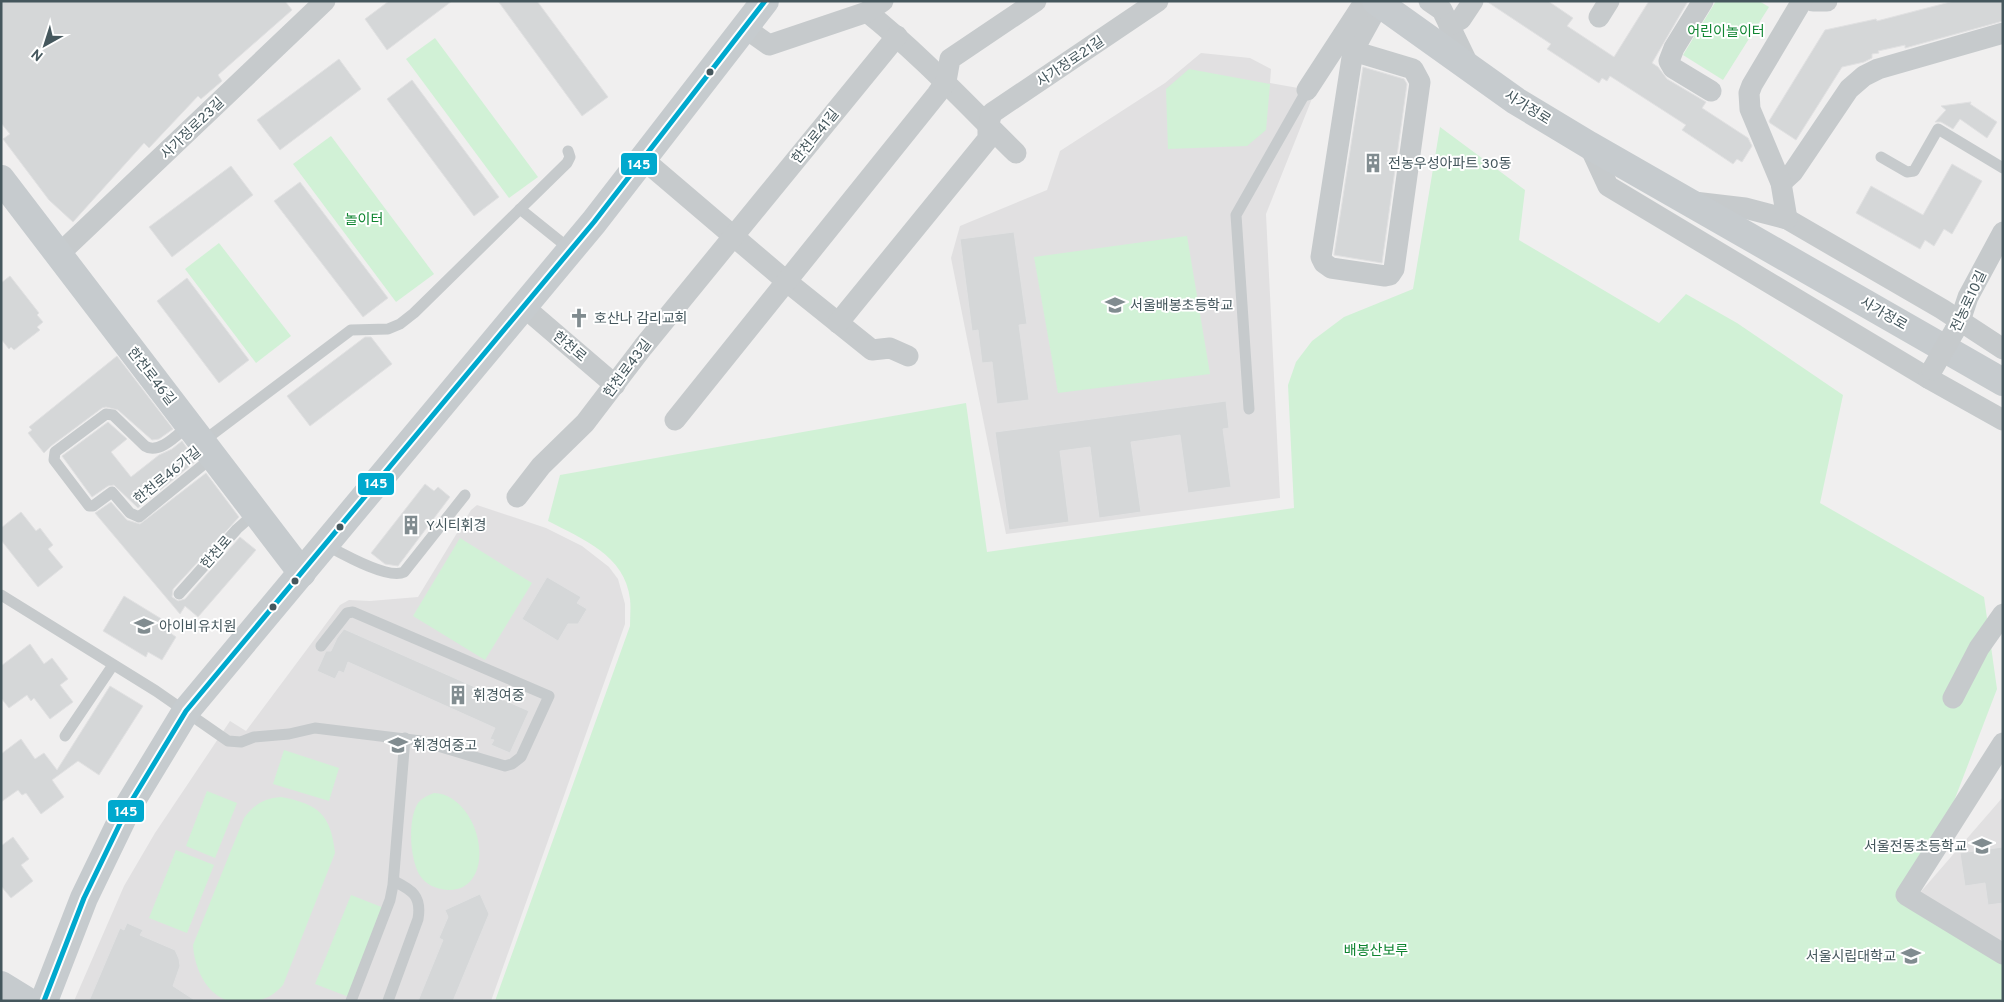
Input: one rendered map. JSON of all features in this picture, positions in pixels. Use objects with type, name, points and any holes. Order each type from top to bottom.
[{"type":"main road","points":[[44,1001],[84,898],[129,804],[186,711],[571,250],[644,160],[765,1]]},
{"type":"main road","name":"사가정로","points":[[1373,2],[1516,101],[1589,145],[2003,382]]},
{"type":"main road","name":"한천로46길","points":[[1,180],[302,573]]},
{"type":"main road","points":[[1,985],[27,1001]]},
{"type":"street","name":"사가정로23길","points":[[58,255],[325,1]]},
{"type":"street","points":[[675,420],[946,81],[950,59],[1036,1]]},
{"type":"street","name":"사가정로21길","points":[[988,126],[992,113],[1158,1]]},
{"type":"street","points":[[1429,1],[1442,10],[1472,71]]},
{"type":"street","points":[[1449,25],[1461,19],[1473,1]]},
{"type":"street","points":[[1703,1],[1674,48],[1669,61],[1673,68],[1711,91]]},
{"type":"street","points":[[1787,219],[1781,183],[1750,109],[1749,94],[1752,85],[1802,1]]},
{"type":"street","points":[[1813,1],[1827,1]]},
{"type":"street","points":[[1352,51],[1413,70],[1420,82],[1394,269],[1390,275],[1385,276],[1331,268],[1324,263],[1321,257],[1352,51],[1373,2]]},
{"type":"street","points":[[1306,90],[1373,2]]},
{"type":"street","points":[[745,28],[769,45],[875,7],[897,36],[946,81],[1016,153]]},
{"type":"street","points":[[1781,183],[1792,172],[1849,89],[1864,76],[1878,69],[2003,34]]},
{"type":"street","name":"한천로41길","points":[[734,236],[897,36]]},
{"type":"street","points":[[838,323],[988,138],[988,126]]},
{"type":"street","points":[[1589,145],[1608,186],[1930,374],[2003,420]]},
{"type":"street","points":[[644,160],[786,281],[872,350],[890,348],[908,356]]},
{"type":"street","name":"사가정로","points":[[1688,201],[1745,208],[1787,219],[1942,309],[1958,326],[2003,349]]},
{"type":"street","name":"전농로10길","points":[[1930,374],[1958,326],[1968,297],[2003,232]]},
{"type":"street","name":"한천로43길","points":[[517,497],[541,466],[585,423],[643,347],[734,236]]},
{"type":"street","name":"한천로","points":[[524,307],[615,385]]},
{"type":"street","points":[[1953,698],[1979,648],[2003,614]]},
{"type":"street","points":[[2003,743],[1906,895],[2003,954]]},
{"type":"lane","points":[[1250,409],[1236,215],[1306,90]]},
{"type":"lane","points":[[1882,157],[1907,172],[1914,171],[1938,130],[2003,168]]},
{"type":"lane","points":[[202,441],[351,330],[388,329],[400,324],[414,313],[567,164],[570,158],[568,151]]},
{"type":"lane","points":[[520,209],[571,250]]},
{"type":"lane","name":"한천로46가길","points":[[106,414],[113,415],[144,446],[151,449],[202,441],[139,517],[130,513],[112,492],[93,506],[89,506],[54,460],[55,452],[106,414]]},
{"type":"lane","points":[[326,545],[352,559],[391,573],[400,574],[404,572],[465,495]]},
{"type":"lane","name":"한천로","points":[[179,594],[237,529],[255,513]]},
{"type":"lane","points":[[1,595],[186,711],[222,737],[235,742],[254,737],[289,734],[316,728],[405,738],[505,766],[521,758],[549,696],[353,612],[347,613],[321,646]]},
{"type":"lane","points":[[65,736],[113,665]]},
{"type":"lane","points":[[351,1001],[390,900],[394,881],[405,738]]},
{"type":"lane","points":[[388,1001],[420,911],[411,889],[394,881]]},
{"type":"shaded area","name":"서울배봉초등학교","points":[[1201,53],[1250,58],[1271,69],[1270,83],[1315,91],[1266,214],[1280,498],[1006,534],[951,258],[960,226],[1047,190],[1060,151],[1165,83]]},
{"type":"shaded area","name":"휘경여중고","points":[[477,505],[546,528],[582,546],[609,567],[618,579],[625,604],[625,624],[491,1001],[74,1001],[124,886],[155,833],[230,721],[246,731],[340,605],[349,600],[370,601],[418,597],[471,510]]},
{"type":"shaded area","name":"서울전동초등학교","points":[[2003,797],[2003,953],[1918,895]]},
{"type":"green space","name":"어린이놀이터","points":[[1716,1],[1759,1],[1769,7],[1723,80],[1683,55]]},
{"type":"green space","points":[[435,38],[538,177],[509,198],[406,59]]},
{"type":"green space","points":[[1189,69],[1270,84],[1266,130],[1247,146],[1168,149],[1166,89]]},
{"type":"green space","name":"배봉산보루","points":[[1440,127],[1525,190],[1519,240],[1659,323],[1686,294],[1737,323],[1843,395],[1820,503],[1984,597],[1997,689],[1918,895],[2003,953],[2003,1001],[495,1001],[630,626],[630,599],[620,571],[600,550],[548,521],[560,475],[966,403],[987,552],[1294,508],[1288,385],[1296,362],[1312,341],[1344,317],[1413,289]]},
{"type":"green space","name":"놀이터","points":[[331,136],[434,274],[396,302],[293,164]]},
{"type":"green space","points":[[1187,236],[1210,374],[1058,393],[1034,257]]},
{"type":"green space","points":[[219,243],[291,336],[256,363],[185,269]]},
{"type":"green space","points":[[460,538],[532,583],[485,660],[413,616]]},
{"type":"green space","points":[[284,750],[339,768],[329,801],[273,784]]},
{"type":"green space","points":[[207,791],[237,803],[215,858],[186,846]]},
{"type":"green space","points":[[434,793],[452,798],[466,811],[478,838],[479,856],[476,873],[466,885],[451,890],[441,889],[425,882],[417,870],[412,851],[411,830],[415,810],[421,800]]},
{"type":"green space","points":[[281,797],[304,803],[320,813],[330,829],[335,853],[283,985],[275,993],[262,999],[230,1001],[214,993],[208,987],[199,971],[193,945],[244,818],[260,803]]},
{"type":"green space","points":[[176,850],[214,865],[187,933],[149,918]]},
{"type":"green space","points":[[351,895],[384,908],[349,997],[315,984]]},
{"type":"building","points":[[1,1],[285,1],[292,10],[218,75],[222,81],[201,99],[198,96],[149,148],[144,143],[73,222],[49,200],[3,139],[10,134],[1,123]]},
{"type":"building","points":[[389,1],[452,1],[387,50],[365,19]]},
{"type":"building","points":[[498,1],[537,1],[608,97],[582,116]]},
{"type":"building","points":[[1486,1],[1548,1],[1573,18],[1567,26],[1614,57],[1649,1],[1688,1],[1652,63],[1658,67],[1667,79],[1706,102],[1702,108],[1748,138],[1752,146],[1742,162],[1737,159],[1733,164],[1682,130],[1686,125],[1610,76],[1607,81],[1602,78],[1599,83],[1547,49],[1551,44]]},
{"type":"building","points":[[1954,1],[2003,1],[2003,21],[1905,48],[1905,45],[1878,51],[1879,53],[1872,54],[1872,58],[1864,62],[1842,67],[1796,140],[1770,123],[1769,121],[1825,30],[1876,19],[1877,21]]},
{"type":"building","points":[[339,59],[361,89],[280,150],[257,120]]},
{"type":"building","name":"전농우성아파트 30동","points":[[1363,67],[1404,79],[1407,84],[1382,263],[1334,255]]},
{"type":"building","points":[[412,80],[499,197],[474,216],[387,99]]},
{"type":"building","points":[[1971,102],[1970,104],[1997,122],[1987,138],[1960,119],[1953,129],[1941,122],[1935,122],[1946,110],[1941,106]]},
{"type":"building","points":[[1952,164],[1982,181],[1952,234],[1944,229],[1934,246],[1925,240],[1920,249],[1856,213],[1871,186],[1923,215]]},
{"type":"building","points":[[231,166],[253,195],[172,257],[149,227]]},
{"type":"building","points":[[300,182],[388,298],[363,317],[274,201]]},
{"type":"building","points":[[1014,232],[1027,324],[1019,325],[1029,400],[997,404],[992,362],[982,363],[978,330],[972,331],[960,239]]},
{"type":"building","points":[[10,276],[39,313],[37,315],[43,322],[37,327],[40,330],[14,350],[11,347],[9,349],[1,339],[1,283]]},
{"type":"building","points":[[187,278],[249,360],[219,383],[157,301]]},
{"type":"building","points":[[365,337],[371,337],[392,364],[310,426],[287,396]]},
{"type":"building","points":[[117,356],[173,429],[159,439],[152,440],[118,410],[106,407],[102,408],[44,453],[28,433],[32,430],[29,427]]},
{"type":"building","points":[[1226,401],[1229,428],[1223,429],[1231,487],[1188,493],[1180,435],[1131,442],[1141,512],[1099,518],[1090,447],[1060,451],[1069,522],[1009,530],[995,432]]},
{"type":"building","points":[[108,422],[127,439],[111,452],[131,477],[159,455],[172,449],[182,441],[196,461],[138,508],[114,485],[108,486],[92,497],[62,456]]},
{"type":"building","points":[[206,473],[239,517],[173,589],[172,597],[178,601],[185,599],[240,537],[256,550],[198,617],[185,606],[180,614],[95,513],[111,502],[127,520],[140,524]]},
{"type":"building","name":"Y시티휘경","points":[[425,484],[434,491],[438,487],[450,497],[398,566],[385,564],[371,553]]},
{"type":"building","points":[[21,512],[36,531],[40,528],[53,545],[48,549],[63,567],[38,587],[1,540],[1,528]]},
{"type":"building","points":[[547,577],[581,597],[577,603],[587,609],[578,624],[568,624],[558,641],[522,619]]},
{"type":"building","points":[[124,596],[173,626],[169,632],[176,637],[162,660],[148,652],[146,657],[103,631]]},
{"type":"building","name":"휘경여중","points":[[344,629],[529,711],[510,753],[491,745],[494,740],[490,739],[495,728],[348,662],[344,673],[339,671],[335,679],[317,671],[326,651],[331,651]]},
{"type":"building","points":[[30,644],[44,664],[52,658],[68,679],[60,685],[73,702],[50,719],[34,698],[31,701],[27,695],[9,708],[1,698],[1,666]]},
{"type":"building","points":[[110,686],[143,706],[99,775],[78,761],[52,780],[64,797],[41,814],[26,793],[22,795],[18,790],[1,802],[1,754],[21,739],[35,759],[44,753],[57,770]]},
{"type":"building","points":[[13,837],[29,859],[21,865],[33,881],[11,898],[1,886],[1,846]]},
{"type":"building","points":[[2003,847],[2003,903],[1988,905],[1985,883],[1965,886],[1960,853]]},
{"type":"building","points":[[480,894],[489,914],[453,1001],[418,1001],[443,940],[439,938],[448,917],[445,910]]},
{"type":"building","points":[[127,923],[143,930],[140,935],[175,950],[180,966],[173,986],[196,1001],[89,1001],[120,928],[124,930]]},
{"type":"transit line","name":"145","points":[[44,1001],[84,898],[129,805],[186,711],[594,222],[765,1]]},
{"type":"place","name":"전농우성아파트 30동","points":[[1373,163]]},
{"type":"place","name":"서울배봉초등학교","points":[[1115,305]]},
{"type":"place","name":"호산나 감리교회","points":[[579,318]]},
{"type":"place","name":"Y시티휘경","points":[[411,525]]},
{"type":"place","name":"아이비유치원","points":[[144,626]]},
{"type":"place","name":"휘경여중","points":[[458,695]]},
{"type":"place","name":"휘경여중고","points":[[398,745]]},
{"type":"place","name":"서울전동초등학교","points":[[1982,846]]},
{"type":"place","name":"서울시립대학교","points":[[1911,956]]}]
